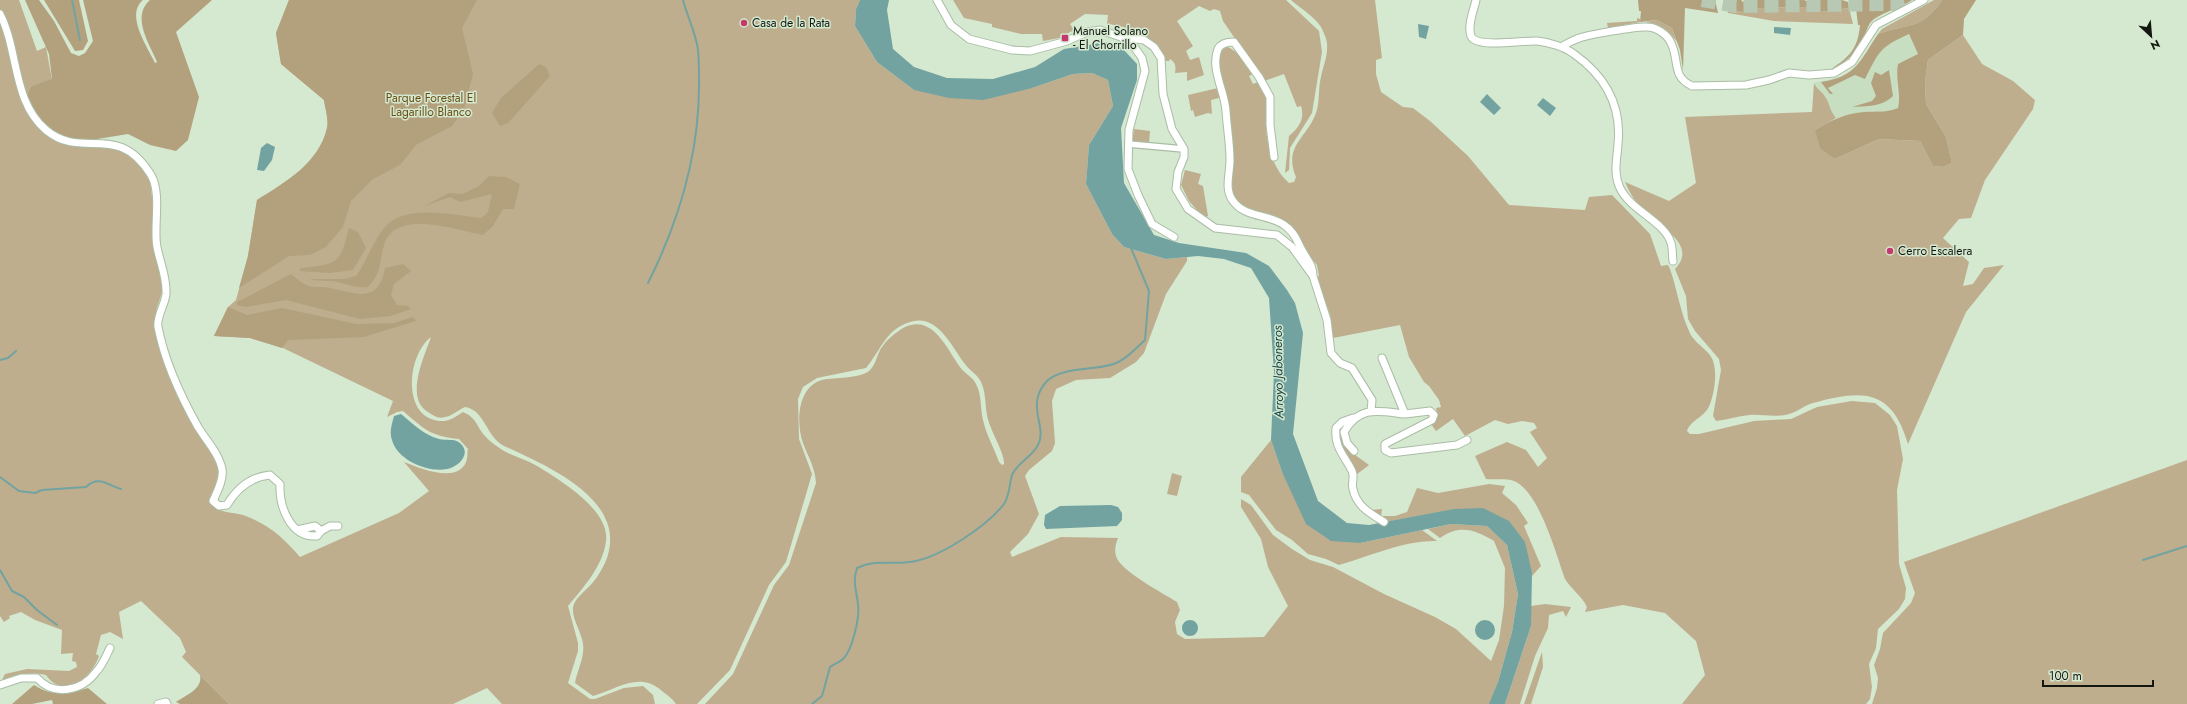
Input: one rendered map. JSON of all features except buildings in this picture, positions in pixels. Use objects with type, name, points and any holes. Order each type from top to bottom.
[{"type":"street","points":[[937,0],[951,25],[969,39],[1012,50],[1030,51],[1067,41],[1087,32],[1100,30],[1121,37],[1144,40],[1154,47],[1161,58],[1163,94],[1172,129],[1184,149],[1184,157],[1178,172],[1176,189],[1188,209],[1215,228],[1278,236],[1292,247],[1313,276]]},
{"type":"street","points":[[1476,0],[1470,28],[1471,37],[1475,41],[1487,43],[1539,41],[1561,47],[1572,52],[1589,64],[1602,78],[1611,95],[1618,120],[1618,143],[1615,171],[1620,189],[1632,206],[1662,229],[1671,242],[1673,261]]},
{"type":"street","points":[[1561,47],[1578,38],[1647,26],[1663,32],[1671,42],[1676,58],[1677,71],[1685,83],[1692,86],[1746,84],[1769,80],[1789,73],[1809,75],[1834,73],[1852,62],[1876,25],[1924,0]]},
{"type":"street","points":[[0,14],[6,26],[22,94],[32,112],[46,130],[62,141],[82,144],[107,143],[124,147],[140,160],[152,177],[157,203],[156,247],[164,271],[166,295],[157,325],[177,389],[216,455],[222,470],[214,501],[219,506],[227,505],[235,491],[258,476],[270,475],[280,484],[279,498],[289,523],[297,530],[314,526],[321,531],[330,526],[338,526]]},
{"type":"street","points":[[1121,37],[1135,48],[1142,58],[1145,70],[1129,130],[1128,169],[1138,195],[1152,224],[1174,237]]},
{"type":"street","points":[[1274,157],[1270,125],[1270,97],[1259,77],[1234,42],[1225,42],[1219,48],[1217,59],[1218,75],[1226,109],[1230,160],[1228,191],[1238,206],[1254,215],[1272,219],[1284,224],[1295,234],[1302,251],[1313,268],[1313,276],[1327,320],[1331,353],[1340,363],[1352,368],[1372,400],[1371,410]]},
{"type":"street","points":[[1128,144],[1184,149]]},
{"type":"street","points":[[1382,358],[1405,414]]},
{"type":"street","points":[[1384,522],[1366,511],[1355,498],[1352,488],[1354,479],[1352,472],[1338,450],[1335,439],[1336,428],[1342,422],[1371,410],[1405,414],[1430,411],[1434,415],[1432,420],[1417,429],[1385,444],[1385,450],[1391,453],[1457,445],[1467,440]]},
{"type":"street","points":[[1354,451],[1347,443],[1344,432],[1355,417]]},
{"type":"street","points":[[0,685],[21,678],[37,678],[42,684],[60,690],[81,686],[96,672],[110,648]]},
{"type":"street","points":[[158,704],[166,702],[167,704]]},
{"type":"shaded area","points":[[1909,34],[1918,54],[1897,72],[1898,108],[1891,111],[1863,112],[1836,118],[1830,112],[1826,97],[1817,90],[1814,83],[1844,76],[1865,65],[1888,44]]},
{"type":"green space","points":[[0,0],[19,0],[37,51],[46,47],[52,80],[31,86],[26,97],[0,10]]},
{"type":"green space","points":[[25,0],[39,0],[54,21],[71,53],[79,56],[85,53],[93,41],[83,0],[143,0],[138,6],[136,14],[137,22],[139,31],[155,63],[157,62],[146,39],[142,22],[142,14],[150,0],[212,0],[176,32],[199,97],[188,140],[176,151],[150,145],[128,134],[79,142],[61,138],[40,119],[26,97],[31,86],[52,79],[49,54]]},
{"type":"green space","points":[[44,0],[79,0],[88,41],[83,50],[75,51]]},
{"type":"green space","name":"Parque Forestal El Lagarillo Blanco","points":[[289,0],[860,0],[856,9],[855,26],[877,62],[914,90],[1032,88],[1073,74],[1092,73],[1108,80],[1113,106],[1089,145],[1086,184],[1112,234],[1124,247],[1166,259],[1187,257],[1187,261],[1166,294],[1144,353],[1136,362],[1110,378],[1076,380],[1056,389],[1052,401],[1055,443],[1052,451],[1029,470],[1025,476],[1039,514],[1028,534],[1010,552],[1012,557],[1061,537],[1118,538],[1115,551],[1119,562],[1133,575],[1177,602],[1180,610],[1175,622],[1177,634],[1185,639],[1264,637],[1288,606],[1268,567],[1261,539],[1241,507],[1241,499],[1251,505],[1273,535],[1292,549],[1310,560],[1333,567],[1384,594],[1435,617],[1456,629],[1491,661],[1499,640],[1504,606],[1505,568],[1494,541],[1480,534],[1467,530],[1454,531],[1440,538],[1428,529],[1451,524],[1487,526],[1507,545],[1518,594],[1512,632],[1498,682],[1490,704],[705,704],[733,674],[774,585],[789,565],[816,483],[813,467],[803,443],[799,416],[803,398],[814,384],[827,379],[853,377],[865,374],[871,369],[882,347],[894,334],[905,327],[915,324],[924,325],[938,335],[962,369],[975,382],[978,388],[984,425],[999,462],[1002,465],[1004,464],[1004,459],[988,421],[984,390],[980,380],[969,369],[938,328],[923,321],[914,321],[897,328],[891,333],[866,368],[817,378],[803,387],[798,399],[799,439],[812,474],[786,562],[769,585],[730,670],[697,704],[676,704],[662,691],[645,682],[628,683],[593,696],[575,683],[582,659],[583,649],[582,639],[574,618],[573,608],[576,601],[594,581],[605,563],[610,541],[607,521],[596,504],[581,489],[562,475],[498,442],[481,418],[472,409],[465,407],[450,415],[440,418],[432,415],[421,405],[418,397],[418,376],[431,337],[423,346],[416,358],[413,372],[412,386],[414,400],[420,411],[430,418],[444,421],[463,412],[468,414],[485,436],[494,444],[504,451],[537,466],[558,479],[582,497],[600,518],[605,529],[606,541],[597,568],[568,606],[578,643],[578,651],[568,683],[590,699],[595,699],[624,688],[643,686],[653,695],[655,704],[502,704],[487,688],[453,704],[229,704],[182,657],[186,652],[180,638],[141,601],[119,612],[123,639],[110,632],[101,635],[96,654],[99,656],[95,664],[84,678],[76,683],[68,686],[60,686],[46,675],[34,674],[18,675],[2,680],[5,674],[27,669],[69,671],[77,667],[76,662],[72,661],[73,653],[61,654],[62,630],[35,620],[21,612],[9,616],[10,618],[4,622],[0,616],[0,21],[6,37],[19,94],[39,127],[53,139],[63,143],[109,146],[123,150],[139,163],[150,180],[163,289],[156,311],[155,326],[177,396],[213,455],[219,470],[217,483],[209,499],[215,508],[225,512],[241,514],[269,528],[282,538],[300,557],[399,513],[429,491],[404,462],[419,468],[446,473],[455,472],[461,469],[466,462],[468,449],[459,439],[441,436],[428,431],[403,411],[387,417],[393,401],[283,348],[250,338],[214,336],[228,307],[236,300],[248,256],[257,200],[290,179],[309,161],[323,140],[327,128],[324,100],[281,64],[276,33]]},
{"type":"green space","name":"Parque Forestal El Lagarillo Blanco","points":[[289,0],[477,0],[462,28],[473,74],[464,109],[452,126],[416,145],[400,165],[373,179],[351,201],[343,227],[326,247],[310,255],[289,256],[239,288],[248,256],[257,200],[290,179],[309,161],[323,140],[327,128],[324,100],[281,64],[276,33]]},
{"type":"green space","points":[[953,0],[1286,0],[1319,31],[1322,52],[1312,113],[1290,148],[1289,170],[1285,173],[1289,136],[1296,130],[1302,119],[1301,106],[1297,107],[1284,74],[1264,81],[1223,21],[1220,11],[1214,9],[1210,11],[1199,6],[1177,21],[1193,46],[1186,51],[1190,60],[1199,57],[1204,75],[1187,81],[1187,72],[1175,73],[1173,62],[1170,59],[1169,61],[1165,61],[1156,46],[1142,35],[1125,27],[1107,24],[1108,15],[1085,14],[1070,24],[1074,30],[1059,38],[1043,41],[1042,34],[1021,34],[992,27],[992,24],[964,18]]},
{"type":"green space","points":[[1291,0],[1375,0],[1382,58],[1376,60],[1376,74],[1381,92],[1403,107],[1413,108],[1430,121],[1468,156],[1509,205],[1585,210],[1589,197],[1612,195],[1650,234],[1661,266],[1668,265],[1670,269],[1683,316],[1690,334],[1709,354],[1714,365],[1715,385],[1710,404],[1708,409],[1689,427],[1687,431],[1690,434],[1699,434],[1754,421],[1791,419],[1817,407],[1852,401],[1875,403],[1890,415],[1897,426],[1903,459],[1897,490],[1899,564],[1906,588],[1905,599],[1899,609],[1878,629],[1876,648],[1869,664],[1872,687],[1870,699],[1866,704],[1682,704],[1705,675],[1696,641],[1665,613],[1623,605],[1585,612],[1587,607],[1585,603],[1565,579],[1546,524],[1531,497],[1523,487],[1514,481],[1486,479],[1475,456],[1507,442],[1526,450],[1538,467],[1547,458],[1530,432],[1537,428],[1534,423],[1522,421],[1508,424],[1495,420],[1465,436],[1453,419],[1436,431],[1431,424],[1438,417],[1436,408],[1441,407],[1439,400],[1429,386],[1424,382],[1409,357],[1400,325],[1333,338],[1330,314],[1316,278],[1319,276],[1317,265],[1305,251],[1293,229],[1238,204],[1232,194],[1228,100],[1219,76],[1219,54],[1226,46],[1235,51],[1245,62],[1253,74],[1249,76],[1253,84],[1258,82],[1265,94],[1267,104],[1266,131],[1269,148],[1279,171],[1289,183],[1294,182],[1296,177],[1292,157],[1294,150],[1316,113],[1320,81],[1327,53],[1327,44],[1322,29],[1318,23]]},
{"type":"green space","points":[[1638,0],[1715,0],[1718,13],[1685,8],[1683,70],[1680,50],[1672,28],[1657,20],[1640,22],[1641,11],[1639,11]]},
{"type":"green space","points":[[1728,0],[1741,0],[1743,2],[1749,0],[1804,0],[1813,4],[1821,0],[1842,0],[1848,2],[1849,8],[1820,12],[1805,7],[1761,8],[1745,12],[1728,11]]},
{"type":"green space","points":[[1855,0],[1912,0],[1874,19],[1860,44],[1848,59],[1831,69],[1848,56],[1855,46],[1860,25],[1858,25]]},
{"type":"green space","points":[[1934,0],[1942,0],[1935,10],[1921,21],[1878,34],[1882,29]]},
{"type":"green space","points":[[1942,0],[1976,0],[1964,19],[1963,35],[1928,60],[1925,82],[1926,104],[1946,137],[1952,163],[1943,167],[1933,166],[1920,141],[1879,139],[1835,159],[1820,148],[1815,130],[1826,124],[1851,114],[1894,110],[1898,108],[1898,64],[1918,54],[1909,34],[1881,51],[1865,79],[1855,75],[1828,88],[1833,94],[1830,94],[1821,82],[1833,80],[1850,72],[1861,60],[1878,34],[1921,21],[1935,10]]},
{"type":"green space","points":[[1805,7],[1820,12],[1849,8],[1853,24],[1774,21],[1728,13],[1728,11],[1745,12],[1761,8]]},
{"type":"green space","points":[[1637,18],[1640,19],[1640,22],[1608,28],[1607,23],[1637,21]]},
{"type":"green space","points":[[1657,20],[1672,28],[1677,42],[1663,28],[1655,24],[1645,22]]},
{"type":"green space","points":[[1963,35],[1982,64],[2013,81],[2035,100],[2033,109],[1985,180],[1971,218],[1959,219],[1943,238],[1969,262],[1963,286],[1973,284],[1984,268],[2004,265],[1966,312],[1908,444],[1901,426],[1893,412],[1884,403],[1861,395],[1831,398],[1807,405],[1792,413],[1784,415],[1749,415],[1716,421],[1713,416],[1721,370],[1719,359],[1695,331],[1688,319],[1686,296],[1675,269],[1681,260],[1682,252],[1680,245],[1668,231],[1639,206],[1625,182],[1669,201],[1696,183],[1685,117],[1812,112],[1814,83],[1826,98],[1832,113],[1836,118],[1815,130],[1835,159],[1879,139],[1920,141],[1933,166],[1943,167],[1952,163],[1946,137],[1926,104],[1925,82],[1928,60]]},
{"type":"green space","points":[[539,64],[546,67],[550,76],[508,123],[500,126],[492,113],[501,98]]},
{"type":"green space","points":[[1889,70],[1893,96],[1889,100],[1869,106],[1852,107],[1872,101],[1876,96],[1871,83],[1875,72],[1881,75]]},
{"type":"green space","points":[[1218,88],[1223,97],[1211,100],[1212,114],[1208,113],[1195,117],[1193,110],[1191,111],[1188,95]]},
{"type":"green space","points":[[1134,129],[1150,131],[1149,144],[1132,142]]},
{"type":"green space","points":[[1185,170],[1201,174],[1198,184],[1203,186],[1208,216],[1204,218],[1189,201],[1181,185]]},
{"type":"green space","points":[[489,176],[506,177],[520,184],[514,209],[503,209],[493,226],[483,235],[428,224],[413,224],[400,227],[390,234],[384,245],[378,272],[373,282],[368,287],[358,287],[331,281],[317,281],[309,279],[344,279],[356,276],[384,228],[393,220],[404,215],[430,212],[481,218],[488,212],[492,194],[460,202],[450,197],[422,207],[449,193],[463,194],[479,186]]},
{"type":"green space","points":[[349,228],[358,232],[366,248],[353,270],[330,273],[299,271],[301,268],[323,265],[336,260],[343,249]]},
{"type":"green space","points":[[403,264],[411,271],[394,284],[391,295],[397,305],[408,306],[411,309],[391,316],[360,319],[286,300],[246,307],[237,305],[237,302],[291,274],[309,286],[328,287],[357,294],[365,294],[371,292],[377,287],[382,280],[385,268]]},
{"type":"green space","points":[[228,307],[247,315],[282,308],[356,324],[394,323],[413,317],[416,321],[364,337],[288,340],[282,348],[250,338],[214,336]]},
{"type":"green space","points":[[1348,421],[1341,433],[1351,452],[1369,465],[1356,475],[1340,449],[1337,430]]},
{"type":"green space","points":[[1271,440],[1282,472],[1360,543],[1422,530],[1437,541],[1412,543],[1339,565],[1326,559],[1308,554],[1292,540],[1276,530],[1249,495],[1241,492],[1241,477]]},
{"type":"green space","points":[[2187,460],[2187,704],[1872,704],[1877,688],[1878,678],[1874,665],[1880,649],[1883,633],[1911,603],[1915,593],[1904,562]]},
{"type":"green space","points":[[1172,473],[1182,476],[1177,496],[1167,494]]},
{"type":"green space","points":[[1489,484],[1505,486],[1502,493],[1516,505],[1528,523],[1524,526],[1541,566],[1532,576],[1509,521],[1403,519],[1387,522],[1370,510],[1382,509],[1381,516],[1395,516],[1407,512],[1417,488],[1438,493]]},
{"type":"green space","points":[[1545,604],[1571,607],[1566,617],[1563,611],[1549,615],[1548,628],[1535,656],[1520,704],[1505,704],[1531,626],[1531,606]]},
{"type":"green space","points":[[1542,652],[1543,667],[1531,704],[1524,704]]},
{"type":"green space","points":[[200,675],[229,704],[180,704],[176,702],[196,688],[199,684]]},
{"type":"green space","points":[[34,685],[54,693],[74,692],[88,688],[107,704],[53,704],[52,700],[32,704],[12,704]]},
{"type":"water","name":"Arroyo Jaboneros","points":[[860,0],[889,0],[887,10],[893,49],[914,67],[947,78],[993,79],[1035,67],[1064,49],[1106,42],[1122,48],[1137,64],[1137,80],[1121,128],[1124,183],[1154,235],[1179,243],[1246,253],[1269,266],[1295,303],[1303,333],[1293,434],[1318,501],[1347,523],[1369,525],[1454,509],[1483,508],[1509,521],[1525,542],[1532,573],[1531,626],[1505,704],[1489,704],[1498,682],[1512,632],[1518,594],[1507,545],[1487,526],[1451,524],[1360,543],[1331,541],[1306,524],[1282,472],[1271,440],[1274,372],[1269,298],[1251,268],[1224,259],[1198,256],[1166,259],[1124,247],[1112,234],[1086,184],[1089,145],[1113,106],[1108,80],[1092,73],[1073,74],[1032,88],[983,100],[949,98],[914,90],[877,62],[855,26],[856,9]]},
{"type":"water","points":[[1418,24],[1429,26],[1426,39],[1419,37]]},
{"type":"water","points":[[1774,27],[1791,28],[1790,35],[1774,33]]},
{"type":"water","points":[[1487,94],[1501,108],[1494,115],[1480,102]]},
{"type":"water","points":[[1543,98],[1556,108],[1550,116],[1537,105]]},
{"type":"water","points":[[267,143],[275,147],[272,160],[264,171],[257,170],[261,148]]},
{"type":"water","points":[[401,414],[428,435],[439,439],[458,441],[465,451],[460,463],[447,469],[431,469],[414,464],[400,454],[392,440],[391,428],[394,416]]},
{"type":"water","points":[[1111,505],[1118,507],[1122,513],[1122,520],[1117,526],[1046,529],[1044,525],[1045,515],[1060,506]]},
{"type":"water","points":[[1190,620],[1196,622],[1198,628],[1196,634],[1190,636],[1184,634],[1182,628],[1184,622]]},
{"type":"water","points":[[1485,620],[1492,623],[1495,630],[1492,637],[1485,640],[1478,637],[1475,630],[1478,623]]},
{"type":"waterway","points":[[72,0],[80,40]]},
{"type":"waterway","points":[[648,283],[670,234],[678,210],[692,159],[696,133],[699,72],[698,50],[683,0]]},
{"type":"waterway","points":[[812,704],[822,696],[830,667],[843,659],[852,642],[858,617],[855,582],[857,568],[872,563],[900,563],[927,558],[939,553],[976,530],[1004,504],[1014,471],[1038,445],[1041,431],[1037,399],[1046,382],[1052,377],[1068,371],[1103,367],[1120,361],[1145,340],[1149,291],[1131,248]]},
{"type":"waterway","points":[[0,360],[8,358],[16,351]]},
{"type":"waterway","points":[[0,477],[19,491],[35,493],[42,490],[86,487],[91,483],[99,481],[121,489]]},
{"type":"waterway","points":[[2143,560],[2187,546]]},
{"type":"waterway","points":[[0,570],[12,591],[24,597],[37,610],[57,625]]},
{"type":"tunnel","points":[[1702,0],[1736,6],[1893,4],[1910,0]]},
{"type":"place","name":"Casa de la Rata","points":[[744,23]]},
{"type":"place","name":"Manuel Solano - El Chorrillo","points":[[1065,38]]},
{"type":"place","name":"Cerro Escalera","points":[[1890,251]]}]
